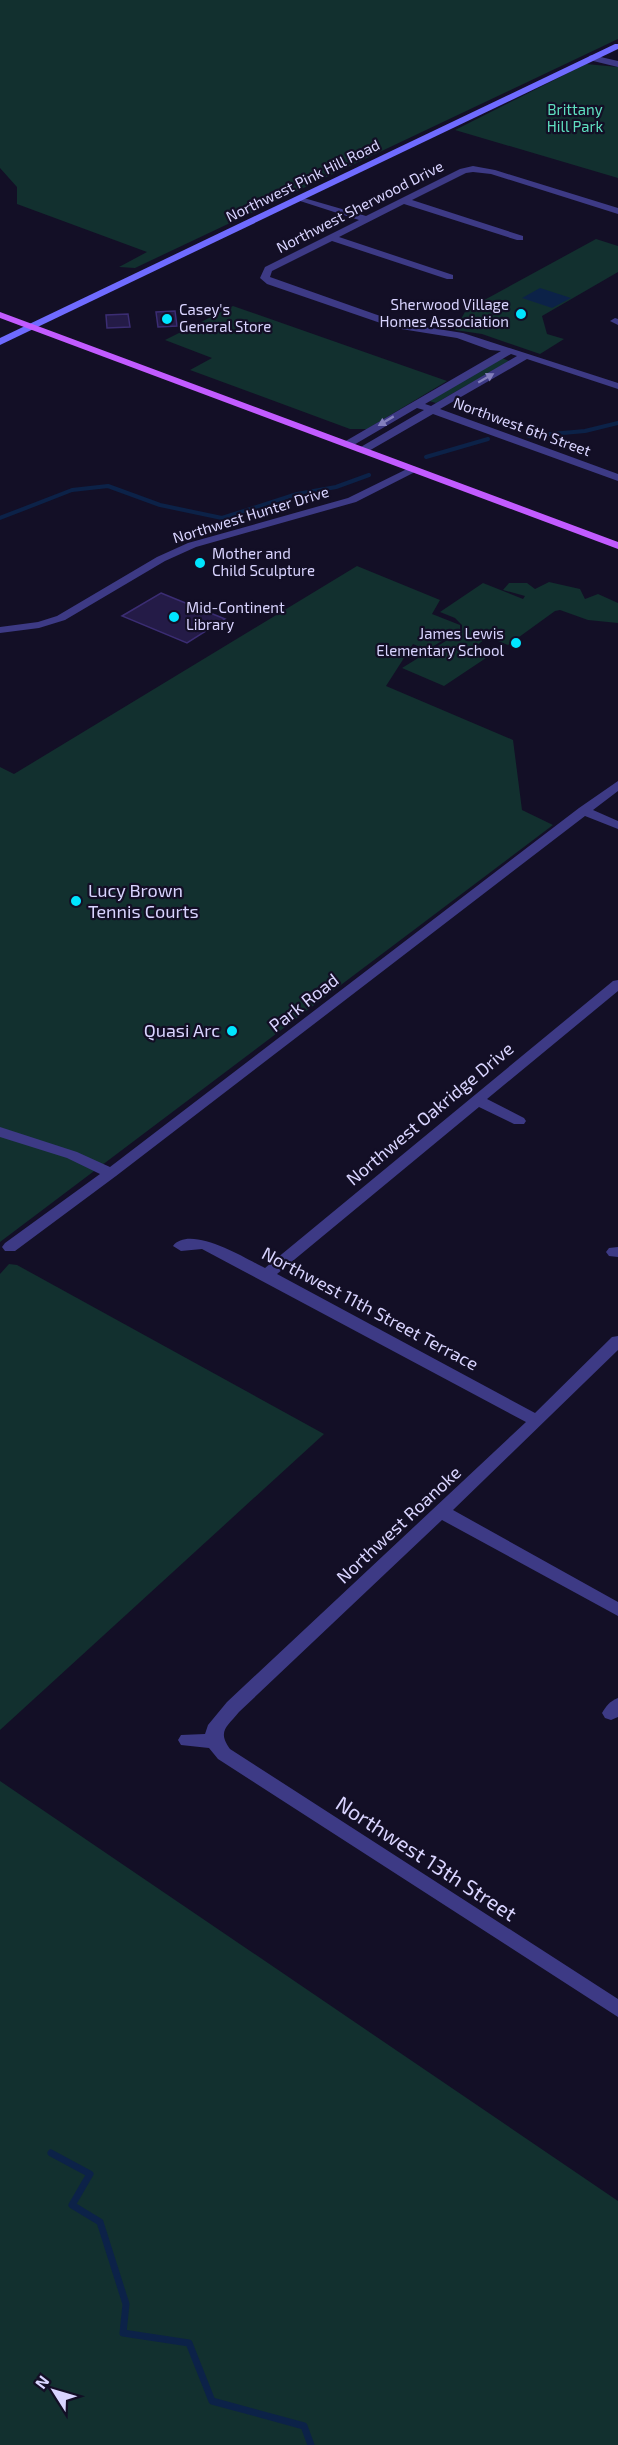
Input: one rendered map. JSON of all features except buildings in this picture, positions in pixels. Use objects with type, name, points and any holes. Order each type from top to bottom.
[{"type":"main road","name":"Northwest Pink Hill Road","points":[[0,342],[618,46]]},
{"type":"main road","points":[[0,315],[618,546]]},
{"type":"street","points":[[592,58],[618,64]]},
{"type":"street","name":"Northwest Sherwood Drive","points":[[507,349],[494,348],[453,334],[398,326],[270,282],[265,278],[268,269],[463,171],[492,172],[618,211]]},
{"type":"street","points":[[300,198],[369,220]]},
{"type":"street","points":[[404,201],[520,238]]},
{"type":"street","points":[[333,238],[450,277]]},
{"type":"street","points":[[348,444],[507,349],[618,386]]},
{"type":"street","points":[[363,450],[526,355]]},
{"type":"street","name":"Northwest 6th Street","points":[[416,404],[618,478]]},
{"type":"street","name":"Northwest Hunter Drive","points":[[0,630],[39,625],[61,618],[161,559],[192,545],[352,500],[414,469]]},
{"type":"street","name":"Park Road","points":[[10,1247],[111,1173],[618,784]]},
{"type":"street","points":[[583,811],[618,825]]},
{"type":"street","name":"Northwest Oakridge Drive","points":[[266,1275],[618,984]]},
{"type":"street","points":[[477,1100],[519,1121]]},
{"type":"street","points":[[0,1132],[72,1155],[111,1173]]},
{"type":"street","name":"Northwest 11th Street Terrace","points":[[181,1246],[204,1244],[537,1421]]},
{"type":"street","name":"Northwest Roanoke","points":[[214,1741],[214,1730],[233,1707],[442,1512],[618,1341]]},
{"type":"street","points":[[442,1512],[618,1610]]},
{"type":"street","points":[[187,1740],[214,1741]]},
{"type":"street","name":"Northwest 13th Street","points":[[214,1741],[224,1754],[618,2009]]},
{"type":"green space","points":[[0,0],[618,0],[618,39],[135,268],[119,267],[147,252],[17,204],[17,187],[0,168]]},
{"type":"green space","name":"Brittany Hill Park","points":[[586,64],[618,67],[618,178],[455,130]]},
{"type":"green space","points":[[596,239],[618,246],[618,272],[542,316],[547,334],[564,339],[540,354],[482,334],[455,330],[466,310]]},
{"type":"green space","points":[[233,306],[447,381],[367,429],[350,429],[190,370],[212,358],[165,340]]},
{"type":"green space","points":[[502,358],[509,361],[436,403],[429,401]]},
{"type":"green space","points":[[357,566],[440,600],[432,614],[460,625],[460,630],[427,650],[413,644],[386,686],[513,740],[522,810],[553,825],[0,1242],[0,767],[14,774]]},
{"type":"green space","points":[[549,582],[580,589],[585,599],[598,594],[618,603],[618,623],[588,620],[560,610],[555,611],[508,645],[488,637],[469,651],[486,658],[444,686],[402,668],[462,631],[462,625],[455,618],[440,612],[483,583],[523,599],[525,596],[503,590],[509,583],[527,583],[535,589]]},
{"type":"green space","points":[[9,1264],[17,1265],[324,1434],[0,1730],[0,1274]]},
{"type":"green space","points":[[0,1781],[618,2201],[618,2445],[0,2445]]},
{"type":"water","points":[[540,288],[571,298],[552,308],[522,298]]},
{"type":"waterway","points":[[529,436],[585,431],[618,423]]},
{"type":"waterway","points":[[426,457],[488,439]]},
{"type":"waterway","points":[[0,518],[72,490],[108,486],[160,505],[222,518],[297,494],[336,487],[369,475]]},
{"type":"waterway","points":[[51,2153],[90,2174],[72,2205],[100,2222],[126,2304],[123,2333],[189,2343],[212,2401],[304,2426],[311,2445]]},
{"type":"place","name":"Sherwood Village Homes Association","points":[[521,314]]},
{"type":"place","name":"Casey's General Store","points":[[167,319]]},
{"type":"place","name":"Mother and Child Sculpture","points":[[200,563]]},
{"type":"place","name":"Mid-Continent Library","points":[[174,617]]},
{"type":"place","name":"James Lewis Elementary School","points":[[516,643]]},
{"type":"place","name":"Lucy Brown Tennis Courts","points":[[76,901]]},
{"type":"place","name":"Quasi Arc","points":[[232,1031]]}]
